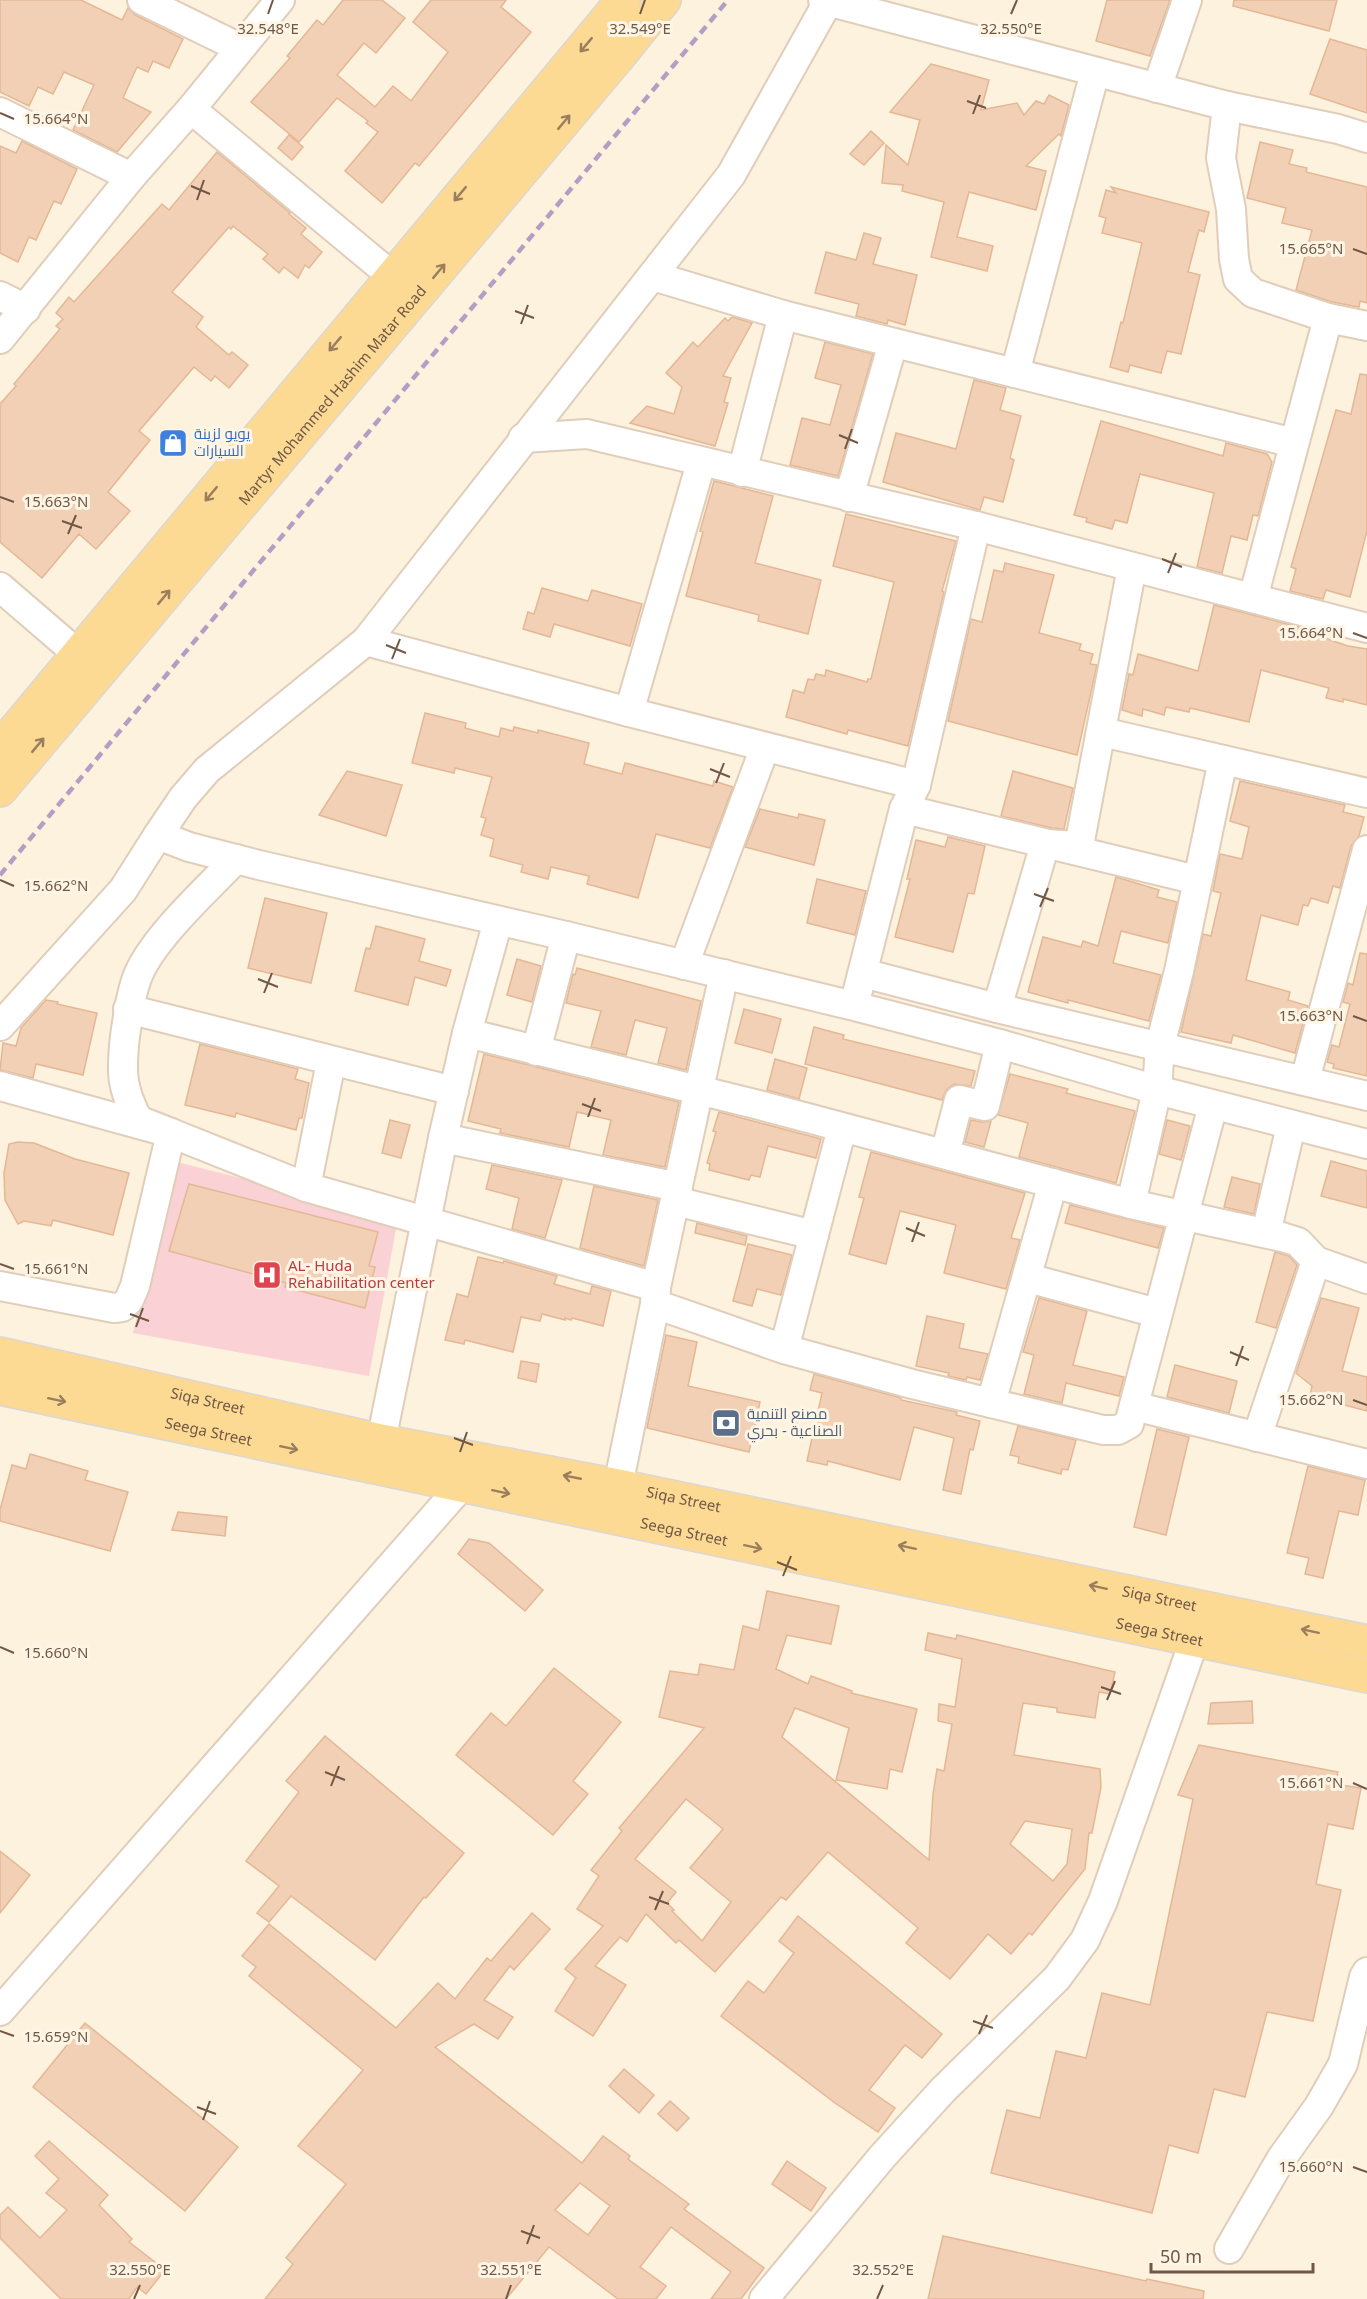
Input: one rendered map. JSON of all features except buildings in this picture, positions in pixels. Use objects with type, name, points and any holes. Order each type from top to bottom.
[{"type":"main road","name":"Martyr Mohammed Hashim Matar Road","points":[[0,748],[623,0]]},
{"type":"main road","name":"Martyr Mohammed Hashim Matar Road","points":[[0,790],[612,65],[664,0]]},
{"type":"main road","name":"Siqa Street","points":[[0,1354],[381,1441],[618,1486],[1367,1642]]},
{"type":"main road","name":"Seega Street","points":[[0,1388],[463,1484],[1367,1677]]},
{"type":"street","points":[[142,0],[240,48]]},
{"type":"street","points":[[0,339],[131,177],[191,109],[280,0]]},
{"type":"street","points":[[1157,88],[1186,0]]},
{"type":"street","points":[[0,1026],[123,890],[183,798],[207,770],[366,641],[731,175],[826,1],[1227,106],[1338,129],[1367,138]]},
{"type":"street","points":[[1015,373],[1095,72]]},
{"type":"street","points":[[1227,106],[1221,158],[1231,209],[1233,259],[1238,279],[1253,293],[1328,318],[1367,326]]},
{"type":"street","points":[[191,109],[392,276]]},
{"type":"street","points":[[0,112],[131,177]]},
{"type":"street","points":[[653,276],[783,315],[1294,443]]},
{"type":"street","points":[[0,296],[26,309]]},
{"type":"street","points":[[742,472],[783,315]]},
{"type":"street","points":[[1253,598],[1328,318]]},
{"type":"street","points":[[849,497],[893,343]]},
{"type":"street","points":[[523,438],[587,434],[700,463],[976,526],[1367,628]]},
{"type":"street","points":[[629,712],[700,463]]},
{"type":"street","points":[[854,1006],[910,797],[976,526]]},
{"type":"street","points":[[1045,844],[1079,846],[1132,567]]},
{"type":"street","points":[[0,587],[79,655]]},
{"type":"street","points":[[366,641],[765,747],[1045,844],[1197,880]]},
{"type":"street","points":[[1102,732],[1367,793]]},
{"type":"street","points":[[684,965],[765,747]]},
{"type":"street","points":[[1131,1204],[1157,1090],[1160,1046],[1179,971],[1223,760]]},
{"type":"street","points":[[158,835],[189,847],[236,859],[854,1006],[1000,1044],[1157,1090],[1367,1144]]},
{"type":"street","points":[[997,1008],[1045,844]]},
{"type":"street","points":[[1305,1080],[1358,920],[1367,850]]},
{"type":"street","points":[[236,859],[194,901],[150,952],[137,976],[128,1009],[122,1068],[126,1096],[138,1120],[306,1187],[656,1296],[784,1348],[912,1384],[1103,1430],[1119,1430],[1129,1424],[1214,1105]]},
{"type":"street","points":[[381,1441],[443,1138],[467,1034],[498,921]]},
{"type":"street","points":[[536,1051],[566,936]]},
{"type":"street","points":[[863,973],[997,1008],[1367,1096]]},
{"type":"street","points":[[618,1486],[676,1194],[724,974]]},
{"type":"street","points":[[128,1009],[331,1062],[454,1091]]},
{"type":"street","points":[[467,1034],[699,1091],[1131,1204],[1266,1233],[1298,1242],[1316,1261],[1367,1279]]},
{"type":"street","points":[[945,1154],[959,1100],[985,1106],[1000,1044]]},
{"type":"street","points":[[306,1187],[331,1062]]},
{"type":"street","points":[[0,1086],[171,1133]]},
{"type":"street","points":[[1266,1233],[1291,1126]]},
{"type":"street","points":[[784,1348],[842,1128]]},
{"type":"street","points":[[0,1286],[53,1298],[114,1308],[122,1307],[129,1300],[135,1286],[171,1133]]},
{"type":"street","points":[[443,1138],[676,1194],[814,1235]]},
{"type":"street","points":[[991,1403],[1053,1183]]},
{"type":"street","points":[[1257,1437],[1316,1261]]},
{"type":"street","points":[[1028,1278],[1157,1313]]},
{"type":"street","points":[[1134,1406],[1367,1464]]},
{"type":"street","points":[[0,2011],[463,1484]]},
{"type":"street","points":[[764,2299],[882,2157],[943,2091],[1057,1978],[1085,1940],[1103,1901],[1194,1641]]},
{"type":"street","points":[[1229,2249],[1281,2159],[1319,2106],[1343,2064],[1367,1972]]},
{"type":"shaded area","name":"AL- Huda Rehabilitation center","points":[[173,1161],[398,1218],[369,1376],[133,1333]]},
{"type":"railway","points":[[0,875],[728,0]]},
{"type":"place","name":"يويو لزينة السيارات","points":[[173,443]]},
{"type":"place","name":"AL- Huda Rehabilitation center","points":[[267,1275]]},
{"type":"place","name":"مصنع التنمية الصناعية - بحري","points":[[726,1423]]}]
